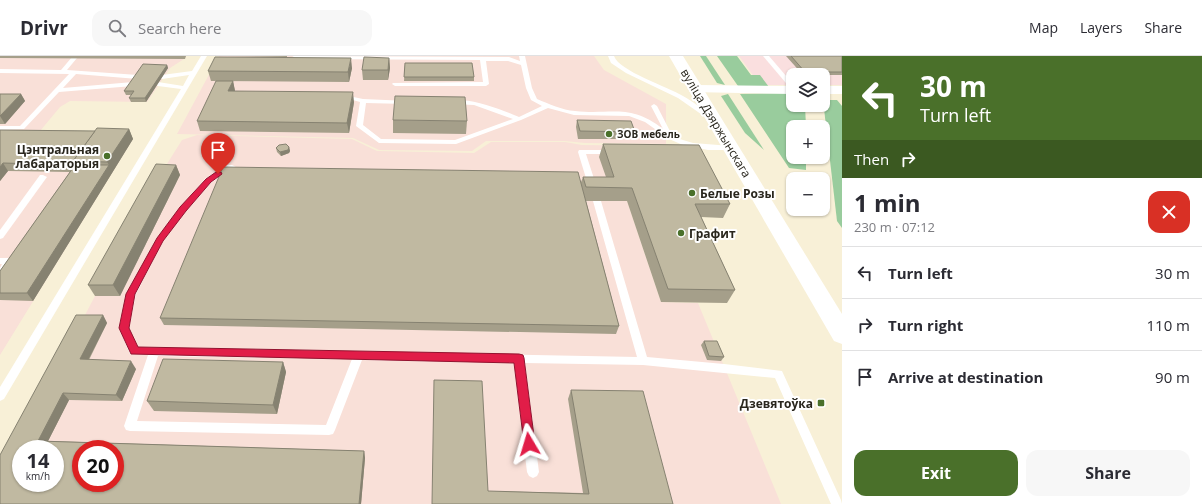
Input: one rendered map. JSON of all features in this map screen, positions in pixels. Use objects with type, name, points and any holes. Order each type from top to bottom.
[{"type":"main road","name":"вуліца Дзяржынскага","points":[[676,56],[842,334]]},
{"type":"street","points":[[696,89],[786,89]]},
{"type":"street","points":[[830,90],[842,90]]},
{"type":"lane","points":[[0,396],[204,56]]},
{"type":"lane","points":[[522,56],[529,88],[534,100],[548,106],[574,113],[628,114],[648,120],[672,138],[692,146],[731,148]]},
{"type":"lane","points":[[611,56],[613,62],[628,72],[680,98],[714,120]]},
{"type":"lane","points":[[766,56],[786,80]]},
{"type":"lane","points":[[280,62],[287,62],[297,57],[509,59],[523,64]]},
{"type":"lane","points":[[63,72],[74,58]]},
{"type":"lane","points":[[396,84],[486,84],[483,59]]},
{"type":"lane","points":[[0,71],[74,72],[138,77]]},
{"type":"lane","points":[[0,128],[22,128],[74,72]]},
{"type":"lane","points":[[162,77],[194,73]]},
{"type":"lane","points":[[56,90],[134,84]]},
{"type":"lane","points":[[158,84],[185,88]]},
{"type":"lane","points":[[330,95],[346,95],[363,101],[415,102]]},
{"type":"lane","points":[[363,101],[360,126],[379,141],[456,142],[519,119],[548,106]]},
{"type":"lane","points":[[445,103],[475,104],[519,119]]},
{"type":"lane","points":[[654,106],[672,138]]},
{"type":"lane","points":[[681,152],[692,146]]},
{"type":"lane","points":[[593,190],[582,152],[621,152]]},
{"type":"lane","points":[[244,168],[228,167],[208,180],[183,209],[160,240],[131,294],[124,328],[134,351],[643,361],[778,374],[837,504]]},
{"type":"lane","points":[[0,236],[43,177]]},
{"type":"lane","points":[[597,201],[643,361]]},
{"type":"lane","points":[[0,261],[9,261],[0,275]]},
{"type":"lane","points":[[155,351],[130,426],[329,430],[359,355]]},
{"type":"lane","points":[[519,358],[533,472]]},
{"type":"shaded area","points":[[0,56],[186,56],[170,68],[147,102],[70,101],[60,107],[35,137],[133,139],[0,355]]},
{"type":"shaded area","points":[[219,56],[594,56],[604,70],[666,104],[666,144],[585,143],[565,141],[486,141],[472,151],[379,150],[353,138],[177,134]]},
{"type":"shaded area","points":[[739,56],[842,56],[842,85],[830,85],[830,68],[786,68],[786,85],[760,85]]},
{"type":"shaded area","points":[[197,135],[352,139],[377,151],[474,153],[491,142],[565,142],[582,145],[662,146],[610,190],[582,200],[627,201],[661,302],[698,303],[781,504],[0,504],[0,476],[12,453],[12,492],[64,492],[64,440],[19,440],[160,175],[182,140]]},
{"type":"green space","points":[[700,56],[706,56],[725,85],[717,83]]},
{"type":"green space","points":[[717,56],[737,56],[751,75],[760,75],[769,87],[738,86]]},
{"type":"green space","points":[[786,93],[786,112],[805,112],[806,120],[786,120],[786,163],[740,94]]},
{"type":"green space","points":[[728,94],[764,150],[745,133],[721,96]]},
{"type":"green space","points":[[830,100],[837,100],[842,106],[842,228],[837,221],[830,160],[830,120],[825,120],[824,112],[830,112]]},
{"type":"green space","points":[[786,164],[806,164],[806,170],[789,168]]},
{"type":"building","points":[[791,56],[842,56],[842,72],[830,72],[830,68],[802,68]]},
{"type":"building","points":[[215,57],[351,58],[348,72],[208,71]]},
{"type":"building","points":[[364,57],[389,58],[388,70],[362,70]]},
{"type":"building","points":[[405,63],[472,63],[474,77],[404,77]]},
{"type":"building","points":[[143,64],[167,65],[145,98],[129,98],[134,91],[124,91]]},
{"type":"building","points":[[216,81],[233,81],[228,91],[353,92],[347,123],[197,121]]},
{"type":"building","points":[[0,94],[21,94],[0,116]]},
{"type":"building","points":[[395,96],[465,97],[467,121],[393,120]]},
{"type":"building","points":[[577,120],[631,121],[635,132],[580,131]]},
{"type":"building","points":[[97,128],[129,129],[107,162],[73,161]]},
{"type":"building","points":[[0,130],[95,131],[73,161],[75,165],[3,163],[0,167]]},
{"type":"building","points":[[286,144],[289,147],[288,150],[280,152],[276,148],[279,145]]},
{"type":"building","points":[[603,144],[699,145],[730,204],[695,204],[735,290],[668,289],[632,188],[586,187],[583,177],[614,177]]},
{"type":"building","points":[[156,164],[176,165],[113,285],[88,285]]},
{"type":"building","points":[[75,165],[109,165],[27,293],[0,293],[0,271]]},
{"type":"building","points":[[223,167],[578,172],[619,326],[160,318]]},
{"type":"building","points":[[76,315],[103,315],[80,359],[131,361],[116,395],[63,393],[39,440],[12,440],[12,492],[64,492],[64,442],[72,442],[72,492],[124,492],[124,444],[364,451],[359,504],[0,504],[0,455]]},
{"type":"building","points":[[704,341],[717,341],[724,357],[709,356]]},
{"type":"building","points":[[163,359],[283,362],[273,405],[147,401]]},
{"type":"building","points":[[434,380],[482,381],[488,491],[589,494],[571,390],[643,391],[673,504],[432,504]]},
{"type":"place","name":"ЗОВ мебель","points":[[609,134]]},
{"type":"place","name":"Цэнтральная лабараторыя","points":[[107,156]]},
{"type":"place","name":"Белые Розы","points":[[692,193]]},
{"type":"place","name":"Графит","points":[[681,233]]},
{"type":"place","name":"Дзевятоўка","points":[[821,403]]},
{"type":"route","points":[[218,174],[208,180],[183,209],[160,240],[131,294],[124,328],[134,351],[519,358],[529,444]]}]
